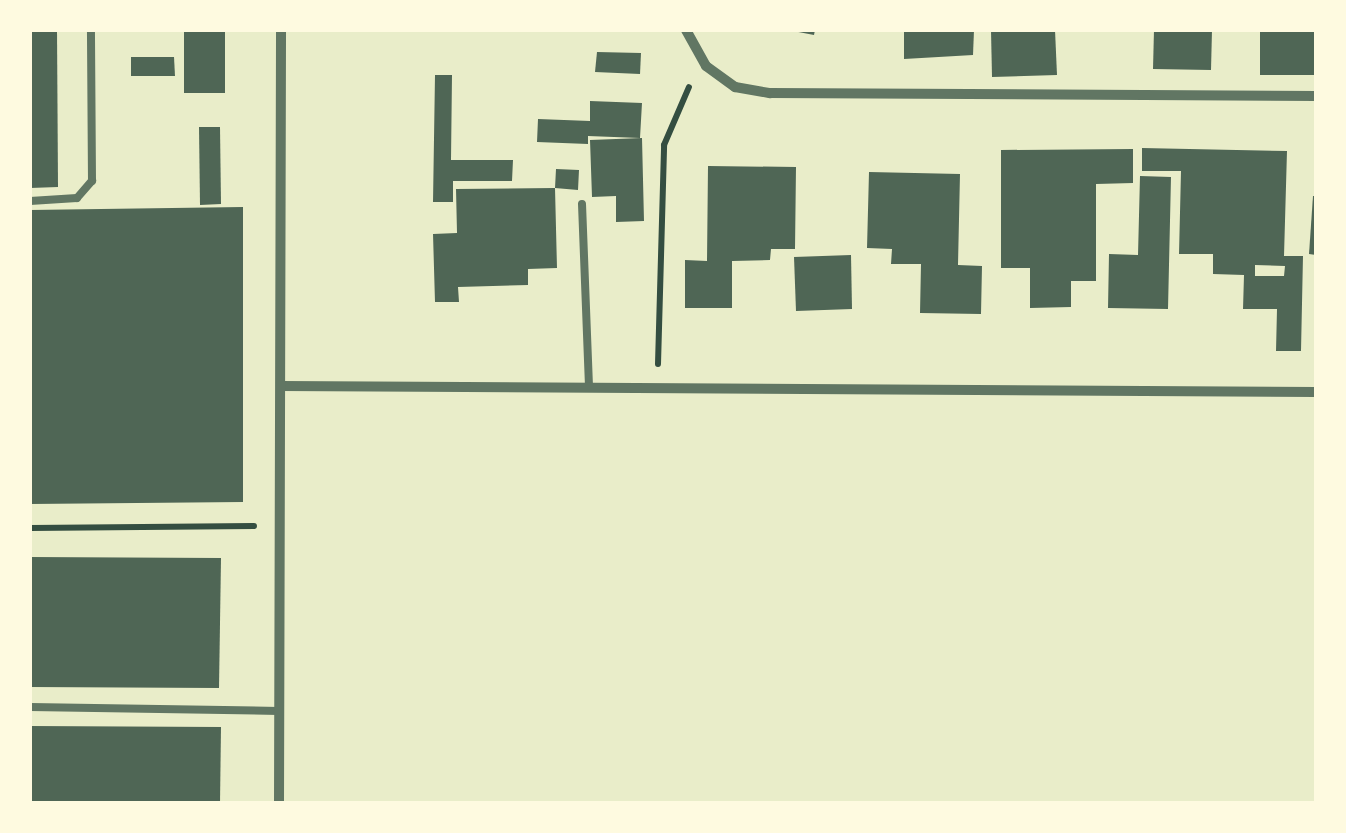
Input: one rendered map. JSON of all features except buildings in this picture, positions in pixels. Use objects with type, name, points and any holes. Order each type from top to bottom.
[{"type":"street","points":[[279,803],[281,30]]},
{"type":"street","points":[[686,30],[706,66],[735,87],[770,94],[1316,96]]},
{"type":"street","points":[[281,386],[1316,392]]},
{"type":"lane","points":[[30,201],[77,198],[92,181],[91,30]]},
{"type":"lane","points":[[582,204],[589,388]]},
{"type":"lane","points":[[30,707],[279,711]]},
{"type":"path","points":[[657,388],[664,145],[687,90],[706,66]]},
{"type":"path","points":[[30,528],[280,526]]}]
